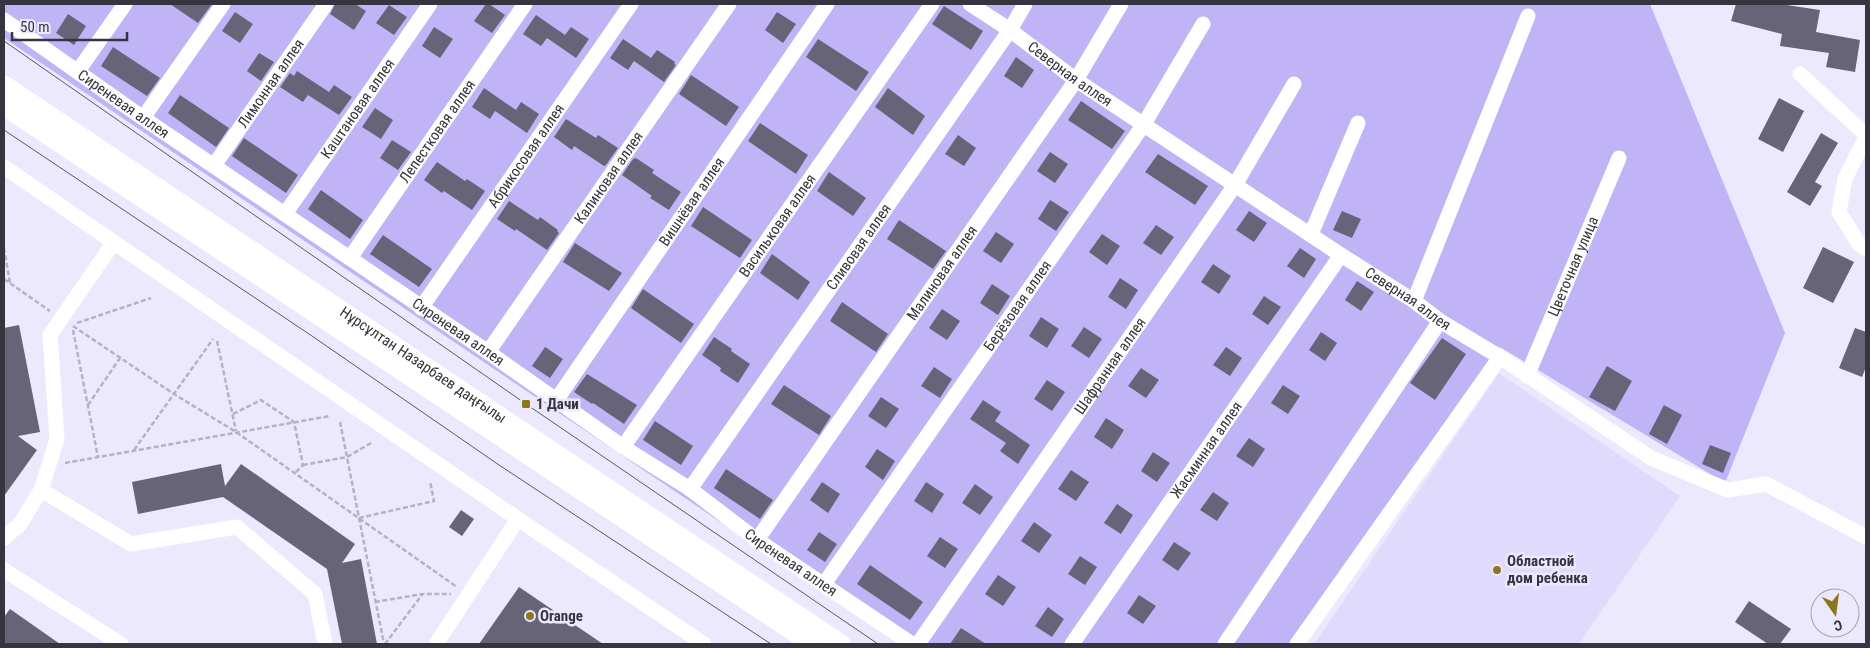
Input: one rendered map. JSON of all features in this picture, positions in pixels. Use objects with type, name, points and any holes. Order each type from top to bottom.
[{"type":"main road","name":"Нұрсұлтан Назарбаев даңғылы","points":[[4,85],[841,644]]},
{"type":"main road","name":"Нұрсұлтан Назарбаев даңғылы","points":[[4,106],[812,644]]},
{"type":"street","points":[[78,71],[125,4]]},
{"type":"street","points":[[144,118],[223,4]]},
{"type":"street","name":"Лимонная аллея","points":[[215,164],[326,4]]},
{"type":"street","name":"Каштановая аллея","points":[[285,214],[430,4]]},
{"type":"street","name":"Лепестковая аллея","points":[[350,258],[526,4]]},
{"type":"street","name":"Абрикосовая аллея","points":[[421,308],[631,4]]},
{"type":"street","name":"Калиновая аллея","points":[[488,352],[729,4]]},
{"type":"street","name":"Вишнёвая аллея","points":[[557,400],[827,4]]},
{"type":"street","name":"Васильковая аллея","points":[[624,447],[932,4]]},
{"type":"street","name":"Северная аллея","points":[[970,4],[1010,30],[1076,80],[1651,458],[1728,490],[1766,484],[1866,537]]},
{"type":"street","name":"Сливовая аллея","points":[[690,489],[1010,30],[1025,4]]},
{"type":"street","name":"Малиновая аллея","points":[[757,540],[1076,80],[1121,4]]},
{"type":"street","points":[[1414,301],[1528,16]]},
{"type":"street","name":"Сиреневая аллея","points":[[4,20],[624,447],[690,489],[757,540],[912,644]]},
{"type":"street","name":"Берёзовая аллея","points":[[824,584],[1144,124],[1203,24]]},
{"type":"street","points":[[1800,74],[1866,136],[1846,179],[1838,212],[1859,244],[1866,249]]},
{"type":"street","name":"Шафранная аллея","points":[[918,644],[1235,185],[1294,84]]},
{"type":"street","points":[[1311,234],[1358,123]]},
{"type":"street","name":"Цветочная улица","points":[[1527,376],[1619,158]]},
{"type":"street","points":[[4,167],[704,644]]},
{"type":"street","points":[[4,538],[20,524],[41,490],[56,439],[50,335],[67,322],[114,242]]},
{"type":"street","name":"Жасминная аллея","points":[[1072,644],[1341,255]]},
{"type":"street","points":[[1225,644],[1440,321]]},
{"type":"street","points":[[1297,644],[1500,357]]},
{"type":"street","points":[[41,490],[131,544],[237,527],[315,594],[325,644]]},
{"type":"street","points":[[436,644],[467,594],[518,519]]},
{"type":"street","points":[[4,570],[121,644]]},
{"type":"path","points":[[4,248],[10,283]]},
{"type":"path","points":[[4,279],[174,394],[236,432],[467,594]]},
{"type":"path","points":[[67,322],[151,298]]},
{"type":"path","points":[[67,322],[88,405],[98,457]]},
{"type":"path","points":[[134,450],[213,339]]},
{"type":"path","points":[[218,342],[236,432]]},
{"type":"path","points":[[88,405],[120,358]]},
{"type":"path","points":[[233,414],[261,400],[294,422],[303,465]]},
{"type":"path","points":[[48,466],[330,416]]},
{"type":"path","points":[[340,422],[384,644]]},
{"type":"path","points":[[295,473],[303,465],[347,456],[371,443]]},
{"type":"path","points":[[359,518],[434,501],[430,482]]},
{"type":"path","points":[[375,602],[423,594],[467,594]]},
{"type":"path","points":[[384,644],[423,594]]},
{"type":"shaded area","points":[[4,4],[1650,4],[1785,333],[1725,483],[1500,347],[1292,644],[901,644],[4,38]]},
{"type":"shaded area","name":"Областной дом ребенка","points":[[1499,373],[1680,496],[1579,644],[1314,644]]},
{"type":"building","points":[[170,4],[212,4],[198,23]]},
{"type":"building","points":[[335,4],[355,4],[366,11],[354,30],[330,14]]},
{"type":"building","points":[[486,4],[489,4],[505,15],[492,33],[474,21]]},
{"type":"building","points":[[1736,4],[1780,4],[1820,10],[1816,32],[1860,40],[1855,72],[1826,67],[1829,53],[1780,46],[1782,34],[1731,21]]},
{"type":"building","points":[[389,5],[407,17],[394,35],[376,23]]},
{"type":"building","points":[[944,6],[983,31],[971,50],[932,24]]},
{"type":"building","points":[[235,12],[253,24],[240,43],[222,31]]},
{"type":"building","points":[[777,12],[796,24],[783,43],[765,30]]},
{"type":"building","points":[[68,14],[86,26],[74,45],[56,33]]},
{"type":"building","points":[[536,15],[565,35],[571,27],[589,39],[576,58],[547,38],[541,46],[523,34]]},
{"type":"building","points":[[434,27],[453,39],[440,58],[422,46]]},
{"type":"building","points":[[623,39],[651,58],[657,50],[675,62],[674,64],[676,65],[664,82],[634,61],[628,70],[610,58]]},
{"type":"building","points":[[818,39],[869,72],[856,91],[806,57]]},
{"type":"building","points":[[113,47],[160,78],[147,96],[101,66]]},
{"type":"building","points":[[259,53],[274,62],[261,81],[247,71]]},
{"type":"building","points":[[1016,57],[1034,70],[1022,88],[1004,76]]},
{"type":"building","points":[[297,71],[329,92],[334,85],[352,97],[339,115],[308,95],[303,102],[280,87],[290,73],[294,76]]},
{"type":"building","points":[[691,75],[739,107],[726,126],[679,94]]},
{"type":"building","points":[[484,88],[516,110],[521,102],[539,114],[527,133],[495,111],[490,119],[472,107]]},
{"type":"building","points":[[888,88],[925,116],[913,135],[875,107]]},
{"type":"building","points":[[180,95],[229,128],[216,147],[168,113]]},
{"type":"building","points":[[1779,98],[1804,111],[1783,152],[1758,139]]},
{"type":"building","points":[[1081,101],[1125,131],[1112,149],[1068,120]]},
{"type":"building","points":[[375,108],[393,120],[381,139],[362,127]]},
{"type":"building","points":[[566,119],[596,138],[598,135],[618,148],[606,165],[604,166],[574,146],[572,150],[554,137]]},
{"type":"building","points":[[760,123],[808,155],[796,174],[748,141]]},
{"type":"building","points":[[1821,133],[1838,143],[1815,182],[1822,186],[1810,206],[1787,192]]},
{"type":"building","points":[[958,135],[976,148],[964,166],[945,154]]},
{"type":"building","points":[[244,138],[298,175],[286,193],[232,156]]},
{"type":"building","points":[[392,140],[411,152],[398,170],[380,158]]},
{"type":"building","points":[[1050,152],[1068,164],[1055,183],[1037,171]]},
{"type":"building","points":[[1158,154],[1208,186],[1195,205],[1145,172]]},
{"type":"building","points":[[636,158],[654,170],[652,173],[681,192],[669,210],[650,198],[652,196],[622,175],[633,159]]},
{"type":"building","points":[[437,162],[465,181],[467,179],[485,191],[472,210],[424,180]]},
{"type":"building","points":[[829,172],[866,198],[853,216],[817,191]]},
{"type":"building","points":[[321,190],[363,220],[350,239],[308,209]]},
{"type":"building","points":[[1050,200],[1069,212],[1056,231],[1038,219]]},
{"type":"building","points":[[509,201],[538,220],[540,217],[558,230],[559,233],[547,250],[516,229],[515,231],[497,219]]},
{"type":"building","points":[[703,207],[752,240],[740,258],[691,226]]},
{"type":"building","points":[[1249,211],[1267,223],[1254,242],[1236,230]]},
{"type":"building","points":[[1342,211],[1361,219],[1352,238],[1333,230]]},
{"type":"building","points":[[899,220],[946,251],[933,269],[887,239]]},
{"type":"building","points":[[1156,225],[1174,237],[1161,255],[1143,243]]},
{"type":"building","points":[[996,232],[1014,244],[1001,263],[983,251]]},
{"type":"building","points":[[1102,234],[1120,246],[1107,265],[1089,252]]},
{"type":"building","points":[[383,235],[432,269],[419,287],[370,254]]},
{"type":"building","points":[[575,243],[622,273],[609,291],[563,262]]},
{"type":"building","points":[[1823,247],[1854,262],[1833,303],[1803,288]]},
{"type":"building","points":[[1300,248],[1316,259],[1304,278],[1287,266]]},
{"type":"building","points":[[772,254],[810,282],[798,300],[760,273]]},
{"type":"building","points":[[1213,264],[1231,276],[1219,294],[1201,282]]},
{"type":"building","points":[[1120,278],[1138,290],[1126,309],[1108,297]]},
{"type":"building","points":[[1357,281],[1374,292],[1361,311],[1345,300]]},
{"type":"building","points":[[992,284],[1010,296],[998,315],[980,303]]},
{"type":"building","points":[[643,289],[694,324],[681,343],[631,308]]},
{"type":"building","points":[[1264,296],[1281,307],[1268,325],[1252,314]]},
{"type":"building","points":[[842,302],[888,334],[876,352],[830,321]]},
{"type":"building","points":[[942,309],[960,321],[947,340],[929,328]]},
{"type":"building","points":[[1041,317],[1059,329],[1047,348],[1029,336]]},
{"type":"building","points":[[19,325],[40,432],[18,436],[37,450],[4,496],[4,328]]},
{"type":"building","points":[[1084,327],[1102,339],[1089,358],[1071,346]]},
{"type":"building","points":[[1855,328],[1866,332],[1866,367],[1862,377],[1839,368]]},
{"type":"building","points":[[1321,332],[1337,343],[1325,361],[1309,350]]},
{"type":"building","points":[[714,337],[750,364],[738,383],[720,371],[721,368],[702,355]]},
{"type":"building","points":[[1442,338],[1466,354],[1435,400],[1410,383]]},
{"type":"building","points":[[545,347],[563,359],[550,378],[532,366]]},
{"type":"building","points":[[1226,347],[1242,358],[1230,376],[1213,365]]},
{"type":"building","points":[[1607,366],[1632,381],[1615,411],[1589,397]]},
{"type":"building","points":[[934,367],[952,379],[940,398],[921,386]]},
{"type":"building","points":[[1141,368],[1159,380],[1146,398],[1128,386]]},
{"type":"building","points":[[587,374],[637,405],[624,424],[574,392]]},
{"type":"building","points":[[1047,380],[1065,392],[1052,411],[1034,399]]},
{"type":"building","points":[[784,385],[831,416],[819,435],[771,404]]},
{"type":"building","points":[[1283,385],[1300,396],[1288,414],[1271,403]]},
{"type":"building","points":[[881,397],[899,409],[886,428],[868,416]]},
{"type":"building","points":[[983,400],[1001,412],[995,421],[1030,445],[1018,464],[1000,451],[1006,443],[970,419]]},
{"type":"building","points":[[1664,405],[1682,415],[1667,444],[1649,434]]},
{"type":"building","points":[[1106,418],[1124,430],[1112,449],[1094,437]]},
{"type":"building","points":[[655,421],[693,446],[681,465],[643,440]]},
{"type":"building","points":[[1249,438],[1265,449],[1253,467],[1236,456]]},
{"type":"building","points":[[1710,445],[1731,453],[1723,473],[1702,464]]},
{"type":"building","points":[[877,449],[895,461],[883,480],[865,467]]},
{"type":"building","points":[[1153,452],[1170,463],[1157,482],[1141,471]]},
{"type":"building","points":[[221,464],[225,486],[241,464],[355,544],[342,563],[361,559],[377,644],[342,644],[327,569],[223,497],[138,514],[132,482]]},
{"type":"building","points":[[726,469],[773,500],[760,519],[714,488]]},
{"type":"building","points":[[1071,470],[1089,482],[1076,501],[1058,489]]},
{"type":"building","points":[[822,482],[840,494],[828,513],[810,500]]},
{"type":"building","points":[[926,482],[944,494],[932,513],[914,501]]},
{"type":"building","points":[[975,484],[993,497],[980,515],[962,503]]},
{"type":"building","points":[[1213,492],[1229,503],[1217,521],[1200,510]]},
{"type":"building","points":[[1117,504],[1133,515],[1121,534],[1104,523]]},
{"type":"building","points":[[461,510],[474,519],[462,536],[449,527]]},
{"type":"building","points":[[1034,522],[1052,535],[1039,553],[1021,541]]},
{"type":"building","points":[[819,532],[837,544],[825,562],[807,550]]},
{"type":"building","points":[[940,537],[958,549],[945,568],[927,556]]},
{"type":"building","points":[[1174,542],[1191,553],[1178,571],[1162,560]]},
{"type":"building","points":[[1080,556],[1097,567],[1085,585],[1068,574]]},
{"type":"building","points":[[870,565],[923,602],[910,620],[857,584]]},
{"type":"building","points":[[998,575],[1016,587],[1003,606],[985,594]]},
{"type":"building","name":"Orange","points":[[519,587],[603,644],[479,644]]},
{"type":"building","points":[[1139,595],[1156,606],[1143,624],[1127,613]]},
{"type":"building","points":[[1749,601],[1791,629],[1780,644],[1768,644],[1735,622]]},
{"type":"building","points":[[1048,607],[1064,619],[1052,637],[1035,626]]},
{"type":"building","points":[[10,609],[60,644],[4,644],[4,617]]},
{"type":"building","points":[[961,628],[986,644],[950,644]]},
{"type":"tram line","points":[[4,41],[526,404],[878,644]]},
{"type":"tram line","points":[[4,130],[312,336],[499,465],[771,644]]},
{"type":"place","name":"1 Дачи","points":[[526,404]]},
{"type":"place","name":"Областной дом ребенка","points":[[1497,570]]},
{"type":"place","name":"Orange","points":[[530,616]]}]
